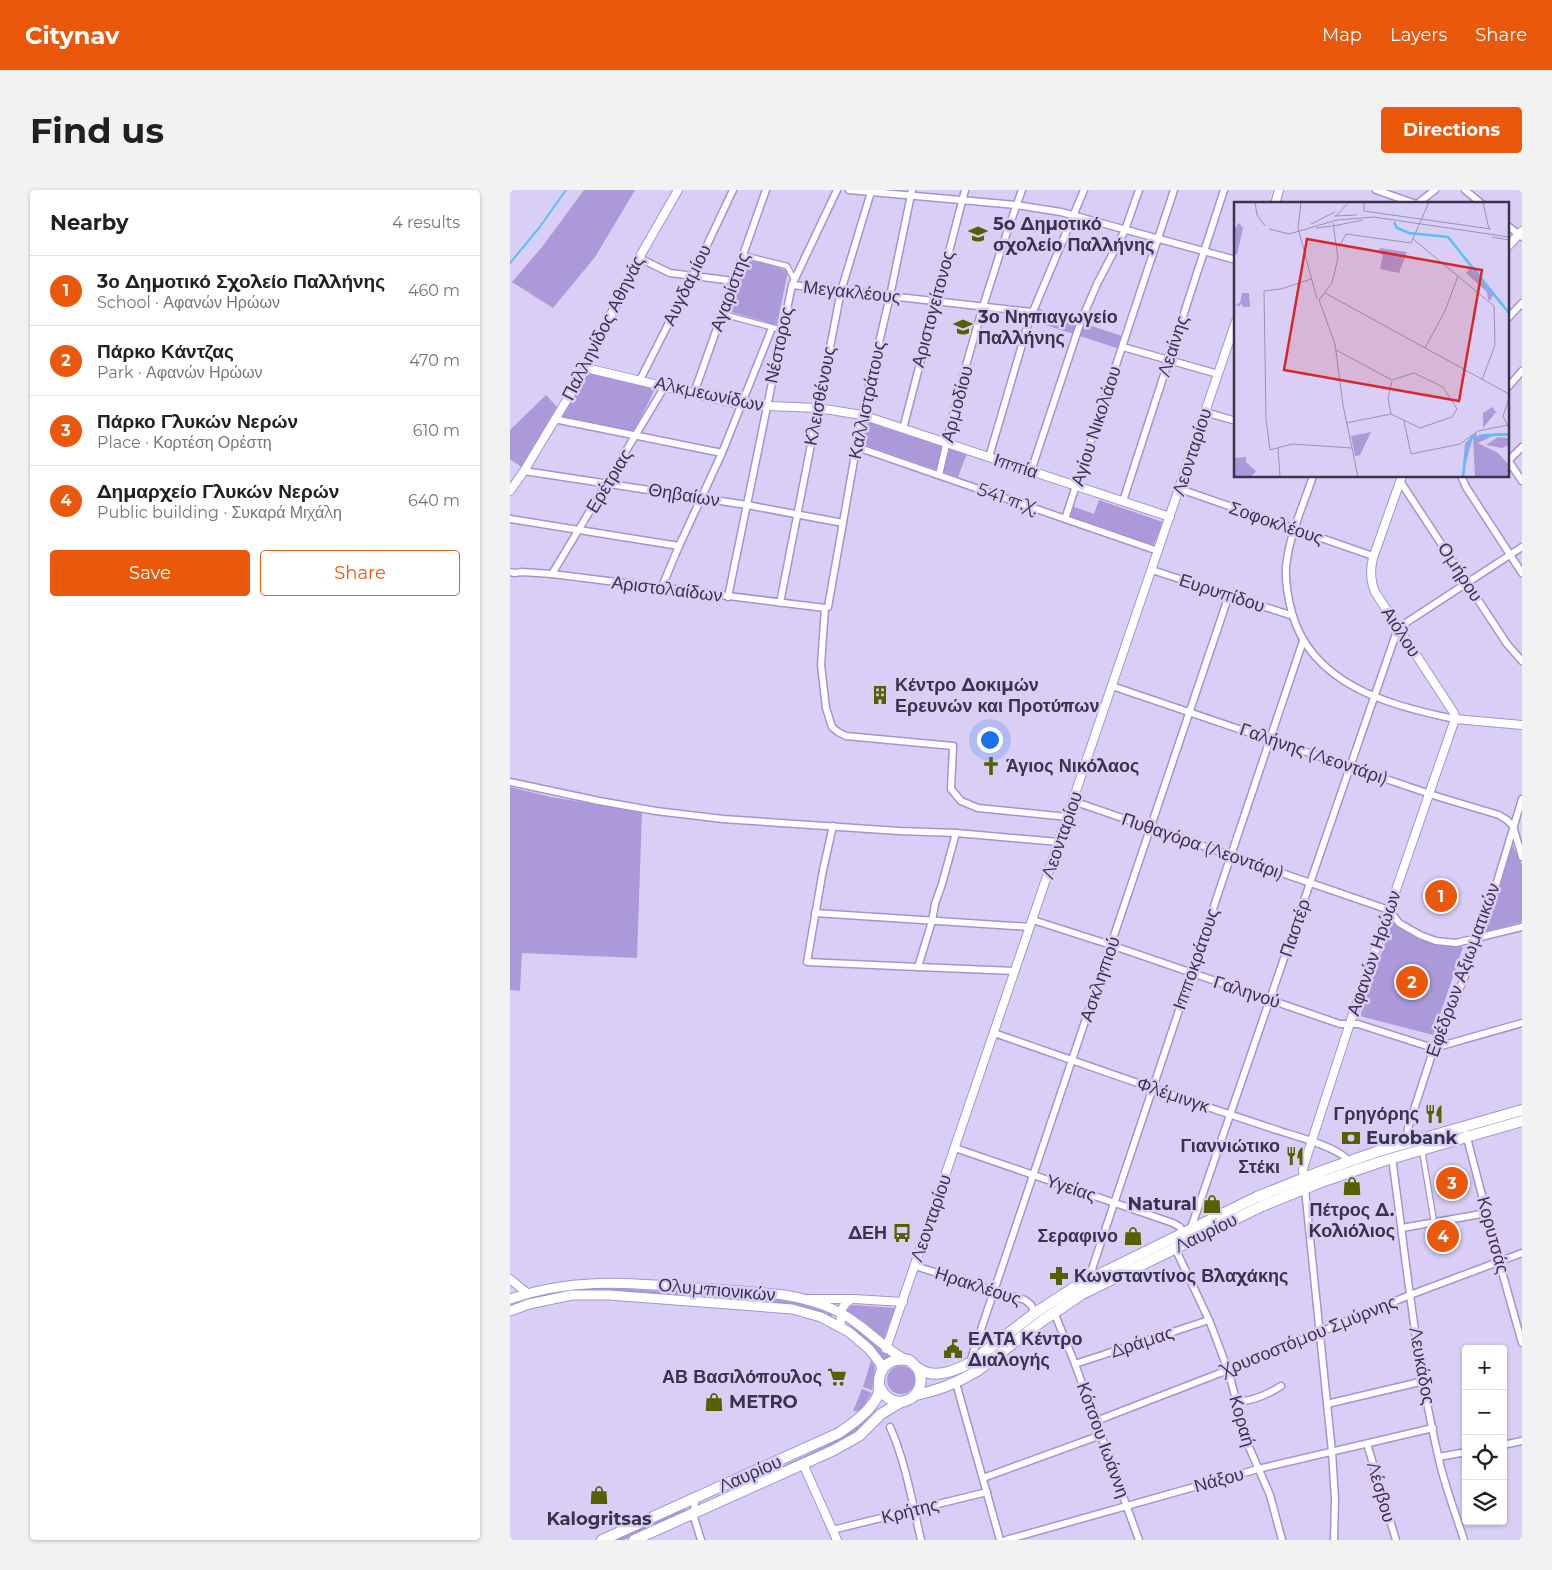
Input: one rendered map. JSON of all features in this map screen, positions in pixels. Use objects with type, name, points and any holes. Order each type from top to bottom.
[{"type":"main road","name":"Λαυρίου","points":[[634,1540],[846,1444],[858,1436],[887,1410],[909,1400],[915,1395],[938,1390],[977,1372],[1054,1312],[1092,1289],[1175,1248],[1262,1206],[1392,1158],[1422,1149],[1522,1110]]},
{"type":"main road","name":"Λαυρίου","points":[[906,1360],[912,1362],[918,1369],[926,1373],[946,1373],[961,1368],[1063,1293],[1088,1278],[1257,1197],[1348,1161],[1408,1142],[1522,1121]]},
{"type":"main road","name":"Ολυμπιονικών","points":[[510,1299],[547,1288],[572,1284],[610,1282],[754,1292],[808,1299],[841,1313],[886,1349],[906,1360]]},
{"type":"main road","name":"Ολυμπιονικών","points":[[510,1311],[538,1302],[572,1295],[609,1295],[792,1308],[822,1317],[841,1327],[869,1349],[882,1370]]},
{"type":"main road","points":[[882,1370],[893,1361],[906,1360]]},
{"type":"main road","points":[[915,1395],[922,1379],[918,1369]]},
{"type":"main road","name":"Λαυρίου","points":[[602,1540],[839,1433],[865,1413],[875,1401],[880,1387],[882,1370]]},
{"type":"main road","points":[[880,1387],[888,1398],[901,1402]]},
{"type":"street","name":"Παλληνίδος Αθηνάς","points":[[510,491],[513,482],[524,471],[586,368],[639,258],[678,190]]},
{"type":"street","name":"Αυγδαμίου","points":[[640,380],[733,190]]},
{"type":"street","name":"Αγαρίστης","points":[[694,393],[766,190]]},
{"type":"street","name":"Νέστορος","points":[[728,597],[793,282],[838,190]]},
{"type":"street","points":[[849,190],[912,192],[962,200],[1016,205],[1074,215],[1234,259]]},
{"type":"street","name":"Αριστογείτονος","points":[[903,428],[965,190]]},
{"type":"street","name":"Αρμοδίου","points":[[940,475],[946,443],[983,306],[1022,190]]},
{"type":"street","points":[[989,457],[1032,312],[1084,190]]},
{"type":"street","points":[[1032,471],[1081,321],[1097,284],[1125,230],[1139,190]]},
{"type":"street","name":"Αγίου Νικολάου","points":[[1065,520],[1174,190]]},
{"type":"street","name":"Λεαίνης","points":[[1122,501],[1224,190]]},
{"type":"street","points":[[1276,202],[1280,190]]},
{"type":"street","points":[[1376,190],[1410,202]]},
{"type":"street","points":[[1419,202],[1435,190]]},
{"type":"street","points":[[1465,190],[1480,202]]},
{"type":"street","name":"Κλεισθένους","points":[[780,603],[841,291],[871,192]]},
{"type":"street","name":"Καλλιστράτους","points":[[912,192],[862,415],[828,607],[825,608],[821,653],[822,678],[828,715],[835,730],[846,736],[954,746],[951,789],[961,801],[978,808],[1068,817]]},
{"type":"street","points":[[1509,227],[1521,234],[1509,245]]},
{"type":"street","points":[[743,255],[787,266],[793,282]]},
{"type":"street","points":[[639,258],[670,274],[734,281]]},
{"type":"street","name":"Μεγακλέους","points":[[793,282],[841,291],[1032,312]]},
{"type":"street","points":[[1509,317],[1522,303]]},
{"type":"street","points":[[722,314],[782,330]]},
{"type":"street","name":"Νέστορος","points":[[661,589],[678,546],[722,453],[772,328]]},
{"type":"street","name":"Λεονταρίου","points":[[886,1349],[1234,329]]},
{"type":"street","points":[[1123,347],[1218,374]]},
{"type":"street","name":"Αλκμεωνίδων","points":[[586,368],[742,405],[818,408],[862,415]]},
{"type":"street","points":[[1509,386],[1522,370]]},
{"type":"street","name":"Ερέτριας","points":[[552,574],[665,386]]},
{"type":"street","points":[[1205,412],[1234,420]]},
{"type":"street","name":"Ιππία","points":[[862,415],[1170,517]]},
{"type":"street","points":[[554,419],[722,453]]},
{"type":"street","name":"541 π.Χ.","points":[[857,447],[1158,551]]},
{"type":"street","points":[[1522,447],[1509,460],[1522,481]]},
{"type":"street","name":"Θηβαίων","points":[[524,471],[747,504],[843,523]]},
{"type":"street","points":[[1312,478],[1294,529],[1286,576],[1293,616],[1303,641],[1316,658],[1350,685],[1374,697],[1419,712],[1455,719],[1522,725]]},
{"type":"street","name":"Αιόλου","points":[[1401,478],[1373,556],[1370,570],[1373,586],[1398,628],[1454,713],[1455,719]]},
{"type":"street","name":"Ομήρου","points":[[1401,478],[1507,644],[1522,661]]},
{"type":"street","points":[[1462,478],[1522,573]]},
{"type":"street","name":"Σοφοκλέους","points":[[1180,489],[1373,556]]},
{"type":"street","points":[[510,519],[678,546]]},
{"type":"street","points":[[1398,628],[1522,547]]},
{"type":"street","name":"Ευρυπίδου","points":[[1152,570],[1293,616]]},
{"type":"street","name":"Αριστολαίδων","points":[[510,571],[514,573],[552,574],[825,608]]},
{"type":"street","name":"Ασκληπιού","points":[[970,1363],[1230,595]]},
{"type":"street","name":"Παστέρ","points":[[1187,1230],[1230,1115],[1398,628]]},
{"type":"street","name":"Ιπποκράτους","points":[[1088,1278],[1303,641]]},
{"type":"street","name":"Γαλήνης (Λεοντάρι)","points":[[1112,686],[1430,794],[1498,815],[1507,820],[1514,828]]},
{"type":"street","name":"Αφανών Ηρώων","points":[[1305,1189],[1303,1170],[1350,1023],[1455,719]]},
{"type":"street","points":[[510,782],[656,811],[723,819],[956,833],[1059,842]]},
{"type":"street","name":"Εφέδρων Αξιωματικών","points":[[1408,1142],[1408,1128],[1434,1048],[1466,976],[1466,961],[1475,939],[1483,928],[1522,799]]},
{"type":"street","name":"Πυθαγόρα (Λεοντάρι)","points":[[1073,801],[1389,910]]},
{"type":"street","points":[[833,826],[823,870],[807,962],[1015,972]]},
{"type":"street","points":[[1522,828],[1514,828],[1522,857]]},
{"type":"street","points":[[918,967],[956,833]]},
{"type":"street","points":[[1389,910],[1399,923],[1420,935],[1436,941],[1456,943],[1522,926]]},
{"type":"street","name":"Γαληνού","points":[[815,913],[932,921],[1032,923],[1111,945],[1340,1024],[1358,1024],[1434,1048]]},
{"type":"street","points":[[1434,1048],[1522,1023]]},
{"type":"street","name":"Φλέμινγκ","points":[[994,1033],[1312,1142],[1343,1154],[1348,1161]]},
{"type":"street","name":"Κορυτσάς","points":[[1466,1132],[1522,1342]]},
{"type":"street","name":"Υγείας","points":[[955,1148],[1114,1202],[1173,1223],[1187,1230]]},
{"type":"street","points":[[1422,1149],[1434,1222]]},
{"type":"street","name":"Λευκάδος","points":[[1392,1158],[1410,1295],[1424,1381],[1439,1457],[1464,1540]]},
{"type":"street","points":[[1305,1189],[1332,1452],[1335,1499],[1334,1540]]},
{"type":"street","points":[[1402,1228],[1487,1214]]},
{"type":"street","name":"Κοραή","points":[[1175,1248],[1209,1320],[1228,1370],[1249,1447],[1270,1495],[1282,1539]]},
{"type":"street","name":"Χρυσοστόμου Σμύρνης","points":[[1096,1420],[1228,1370],[1410,1295],[1522,1253]]},
{"type":"street","name":"Ηρακλέους","points":[[915,1266],[1025,1300],[1031,1305],[1035,1313]]},
{"type":"street","points":[[510,1279],[527,1293]]},
{"type":"street","points":[[808,1299],[903,1302]]},
{"type":"street","points":[[841,1327],[841,1313],[845,1303],[854,1299]]},
{"type":"street","name":"Κότσου Ιωάννη","points":[[1054,1312],[1140,1540]]},
{"type":"street","name":"Δράμας","points":[[1075,1364],[1209,1320]]},
{"type":"street","points":[[1326,1404],[1424,1381]]},
{"type":"street","points":[[956,1383],[1000,1540]]},
{"type":"street","points":[[1236,1402],[1257,1398],[1281,1386]]},
{"type":"street","points":[[890,1427],[901,1455],[921,1540]]},
{"type":"street","name":"Νάξου","points":[[1006,1540],[1258,1469],[1433,1428]]},
{"type":"street","points":[[983,1478],[1101,1435]]},
{"type":"street","points":[[1507,1444],[1522,1441]]},
{"type":"street","name":"Λέσβου","points":[[1367,1444],[1396,1540]]},
{"type":"street","points":[[1439,1457],[1462,1453]]},
{"type":"street","points":[[803,1464],[837,1540]]},
{"type":"street","name":"Κρήτης","points":[[832,1530],[987,1492]]},
{"type":"street","points":[[696,1498],[692,1514],[701,1540]]},
{"type":"street","points":[[1274,1540],[1282,1539]]},
{"type":"shaded area","points":[[584,190],[635,190],[595,257],[553,308],[512,282],[542,247]]},
{"type":"shaded area","points":[[747,257],[788,271],[777,325],[728,311]]},
{"type":"shaded area","points":[[1037,308],[1122,336],[1117,348],[1033,321]]},
{"type":"shaded area","points":[[588,372],[656,387],[633,433],[559,417]]},
{"type":"shaded area","points":[[546,395],[559,409],[523,468],[510,459],[510,430]]},
{"type":"shaded area","points":[[865,420],[967,453],[958,477],[862,444]]},
{"type":"shaded area","points":[[1099,500],[1163,522],[1151,552],[1066,524],[1072,506],[1094,514]]},
{"type":"shaded area","points":[[510,787],[551,797],[642,812],[637,958],[522,953],[520,991],[510,990]]},
{"type":"shaded area","points":[[1512,844],[1522,865],[1522,922],[1478,934]]},
{"type":"shaded area","points":[[1392,922],[1463,947],[1433,1035],[1360,1016]]},
{"type":"shaded area","points":[[603,1287],[780,1300],[803,1304],[831,1314],[833,1318],[811,1309],[780,1303],[616,1291],[510,1308],[510,1305],[544,1295]]},
{"type":"shaded area","points":[[850,1306],[895,1308],[884,1339],[847,1311]]},
{"type":"shaded area","points":[[847,1323],[868,1338],[890,1357],[884,1362]]},
{"type":"shaded area","points":[[871,1361],[875,1367],[872,1390],[863,1387]]},
{"type":"shaded area","points":[[901,1366],[911,1370],[915,1380],[911,1390],[901,1394],[891,1390],[887,1380],[891,1370]]},
{"type":"shaded area","points":[[862,1389],[872,1393],[860,1411],[853,1411]]},
{"type":"shaded area","points":[[867,1418],[869,1421],[837,1444],[771,1472],[833,1442]]},
{"type":"shaded area","points":[[682,1509],[689,1510],[623,1540],[616,1540]]},
{"type":"waterway","points":[[510,263],[539,228],[566,190]]},
{"type":"place","name":"5o Δημοτικό σχολείο Παλλήνης","points":[[978,234]]},
{"type":"place","name":"3ο Νηπιαγωγείο Παλλήνης","points":[[963,327]]},
{"type":"place","name":"Κέντρο Δοκιμών Ερευνών και Προτύπων","points":[[880,695]]},
{"type":"place","name":"Άγιος Νικόλαος","points":[[991,766]]},
{"type":"place","name":"3ο Δημοτικό Σχολείο Παλλήνης","points":[[1441,896]]},
{"type":"place","name":"Πάρκο Κάντζας","points":[[1412,982]]},
{"type":"place","name":"Γρηγόρης","points":[[1434,1114]]},
{"type":"place","name":"Eurobank","points":[[1351,1138]]},
{"type":"place","name":"Γιαννιώτικο Στέκι","points":[[1295,1156]]},
{"type":"place","name":"Πάρκο Γλυκών Νερών","points":[[1452,1183]]},
{"type":"place","name":"Πέτρος Δ. Κολιόλιος","points":[[1352,1186]]},
{"type":"place","name":"Natural","points":[[1212,1204]]},
{"type":"place","name":"ΔΕΗ","points":[[902,1233]]},
{"type":"place","name":"Σεραφινο","points":[[1133,1236]]},
{"type":"place","name":"Δημαρχείο Γλυκών Νερών","points":[[1443,1236]]},
{"type":"place","name":"Κωνσταντίνος Βλαχάκης","points":[[1059,1276]]},
{"type":"place","name":"ΕΛΤΑ Κέντρο Διαλογής","points":[[953,1349]]},
{"type":"place","name":"ΑΒ Βασιλόπουλος","points":[[837,1377]]},
{"type":"place","name":"METRO","points":[[714,1402]]},
{"type":"place","name":"Kalogritsas","points":[[599,1495]]}]
